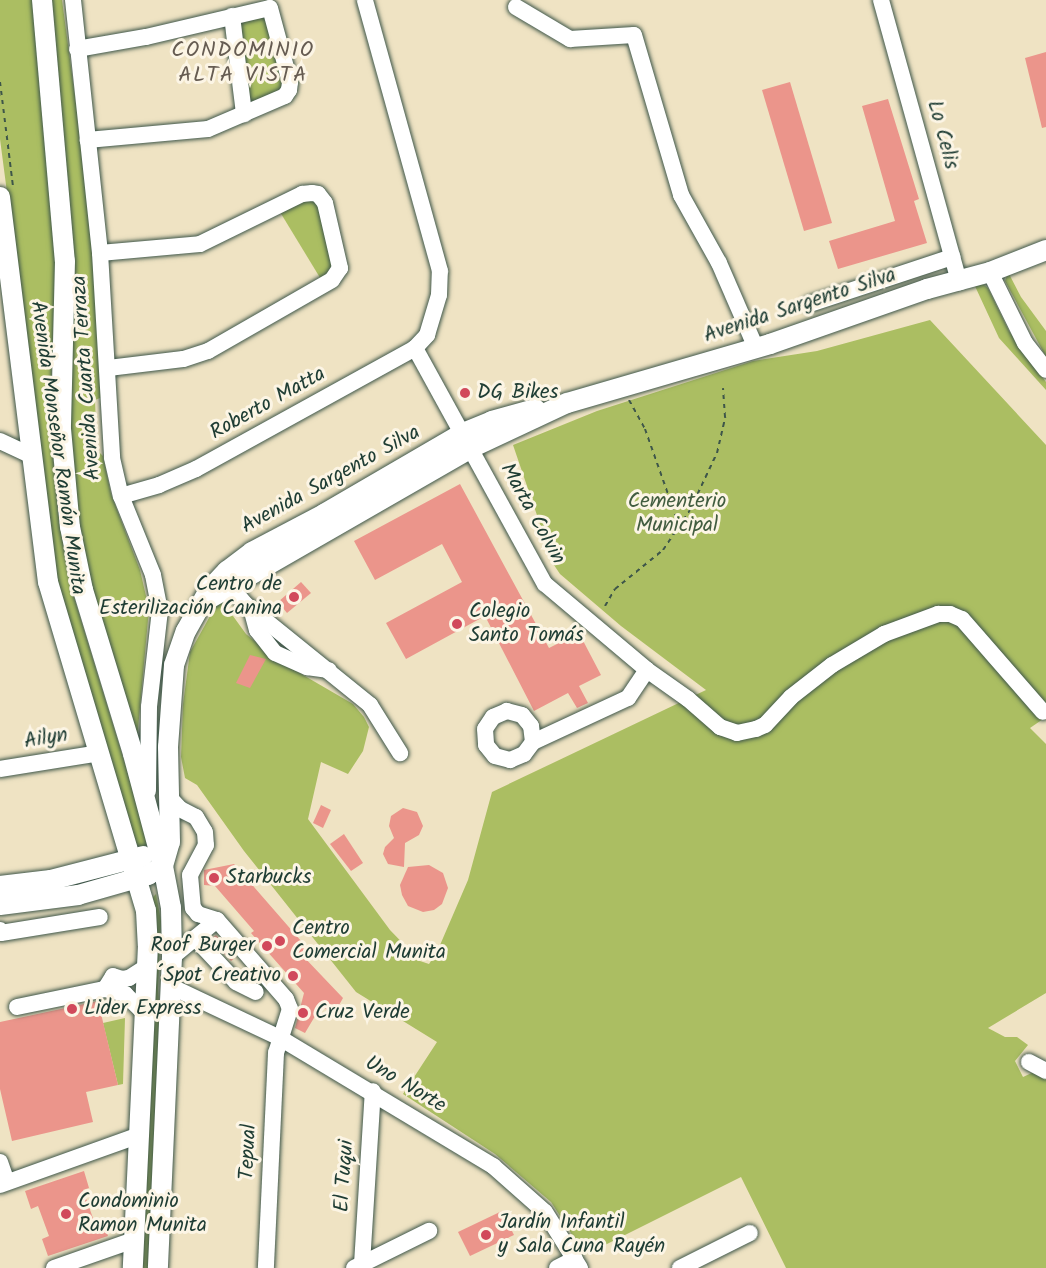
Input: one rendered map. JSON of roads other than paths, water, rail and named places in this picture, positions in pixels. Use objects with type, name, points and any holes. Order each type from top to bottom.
[{"type":"main road","name":"Avenida Monseñor Ramón Munita","points":[[42,0],[65,261],[61,429],[70,527],[86,598],[161,858],[172,917],[158,1268]]},
{"type":"main road","name":"Avenida Monseñor Ramón Munita","points":[[0,197],[7,305],[53,604],[138,878],[147,919],[147,967],[137,1136],[133,1268]]},
{"type":"main road","name":"Avenida Sargento Silva","points":[[205,601],[507,416],[567,403],[756,348],[927,289],[990,272],[1046,250]]},
{"type":"main road","name":"Avenida Sargento Silva","points":[[174,822],[169,797],[168,747],[174,665],[186,631],[212,585],[246,556],[467,441]]},
{"type":"main road","points":[[0,905],[58,899],[138,878],[161,858],[174,822]]},
{"type":"main road","points":[[3,888],[65,877],[132,858],[161,858]]},
{"type":"street","name":"Avenida Cuarta Terraza","points":[[73,0],[100,253],[112,458],[121,496],[149,565],[160,610],[147,737],[150,819]]},
{"type":"street","name":"Roberto Matta","points":[[121,496],[159,485],[195,469],[415,348],[427,335],[439,295],[440,271],[364,0]]},
{"type":"street","name":"Lo Celis","points":[[881,0],[959,282]]},
{"type":"street","points":[[516,7],[570,39],[634,35],[681,195],[719,263],[756,348]]},
{"type":"street","points":[[78,49],[146,37],[272,8],[290,82],[285,96],[196,132],[88,140]]},
{"type":"street","points":[[232,16],[244,114]]},
{"type":"street","points":[[100,253],[200,244],[302,194],[312,193],[318,194],[325,203],[339,263],[338,273],[332,280],[208,351],[183,359],[108,368]]},
{"type":"street","name":"Avenida Sargento Silva","points":[[810,304],[952,257]]},
{"type":"street","points":[[990,272],[1025,343],[1046,370]]},
{"type":"street","name":"Marta Colvin","points":[[415,348],[545,584],[646,670],[688,699],[713,722],[727,731],[756,729],[765,725],[816,676],[849,654],[903,626],[932,616],[950,614],[962,619],[975,632],[1043,712]]},
{"type":"street","points":[[0,441],[30,455]]},
{"type":"street","points":[[230,586],[250,608],[330,670],[370,705],[400,753]]},
{"type":"street","points":[[533,741],[628,698],[646,670]]},
{"type":"street","name":"Ailyn","points":[[0,769],[100,753]]},
{"type":"street","points":[[174,822],[196,817],[206,839],[204,849],[190,875],[191,903],[198,914],[217,920],[269,980],[232,1014]]},
{"type":"street","points":[[0,931],[100,917]]},
{"type":"street","points":[[172,957],[217,920]]},
{"type":"street","points":[[195,938],[236,982],[256,992]]},
{"type":"street","points":[[16,1007],[129,978],[147,967]]},
{"type":"street","name":"Tepual","points":[[266,1268],[276,1053],[290,1009],[286,999],[269,980]]},
{"type":"street","points":[[109,982],[143,1011]]},
{"type":"street","name":"Uno Norte","points":[[170,986],[280,1038],[373,1091],[493,1166],[545,1212],[578,1263]]},
{"type":"street","points":[[1029,1062],[1046,1071]]},
{"type":"street","name":"El Tuqui","points":[[357,1266],[373,1091]]},
{"type":"street","points":[[0,1162],[4,1183],[137,1136]]},
{"type":"street","points":[[357,1266],[429,1231]]},
{"type":"street","points":[[680,1268],[750,1233]]},
{"type":"street","points":[[54,1268],[134,1240]]},
{"type":"street","points":[[557,1268],[578,1263]]},
{"type":"place","name":"DG Bikes","points":[[465,393]]},
{"type":"place","name":"Centro de Esterilización Canina","points":[[294,597]]},
{"type":"place","name":"Colegio Santo Tomás","points":[[457,624]]},
{"type":"place","name":"Starbucks","points":[[214,878]]},
{"type":"place","name":"Centro Comercial Munita","points":[[280,941]]},
{"type":"place","name":"Roof Burger","points":[[267,946]]},
{"type":"place","name":"´Spot Creativo","points":[[293,976]]},
{"type":"place","name":"Lider Express","points":[[72,1009]]},
{"type":"place","name":"Cruz Verde","points":[[303,1013]]},
{"type":"place","name":"Condominio Ramon Munita","points":[[66,1214]]},
{"type":"place","name":"Jardín Infantil y Sala Cuna Rayén","points":[[486,1235]]},
{"type":"district","name":"CONDOMINIO ALTA VISTA","points":[[243,62]]},
{"type":"park label","name":"Cementerio Municipal","points":[[677,514]]}]
